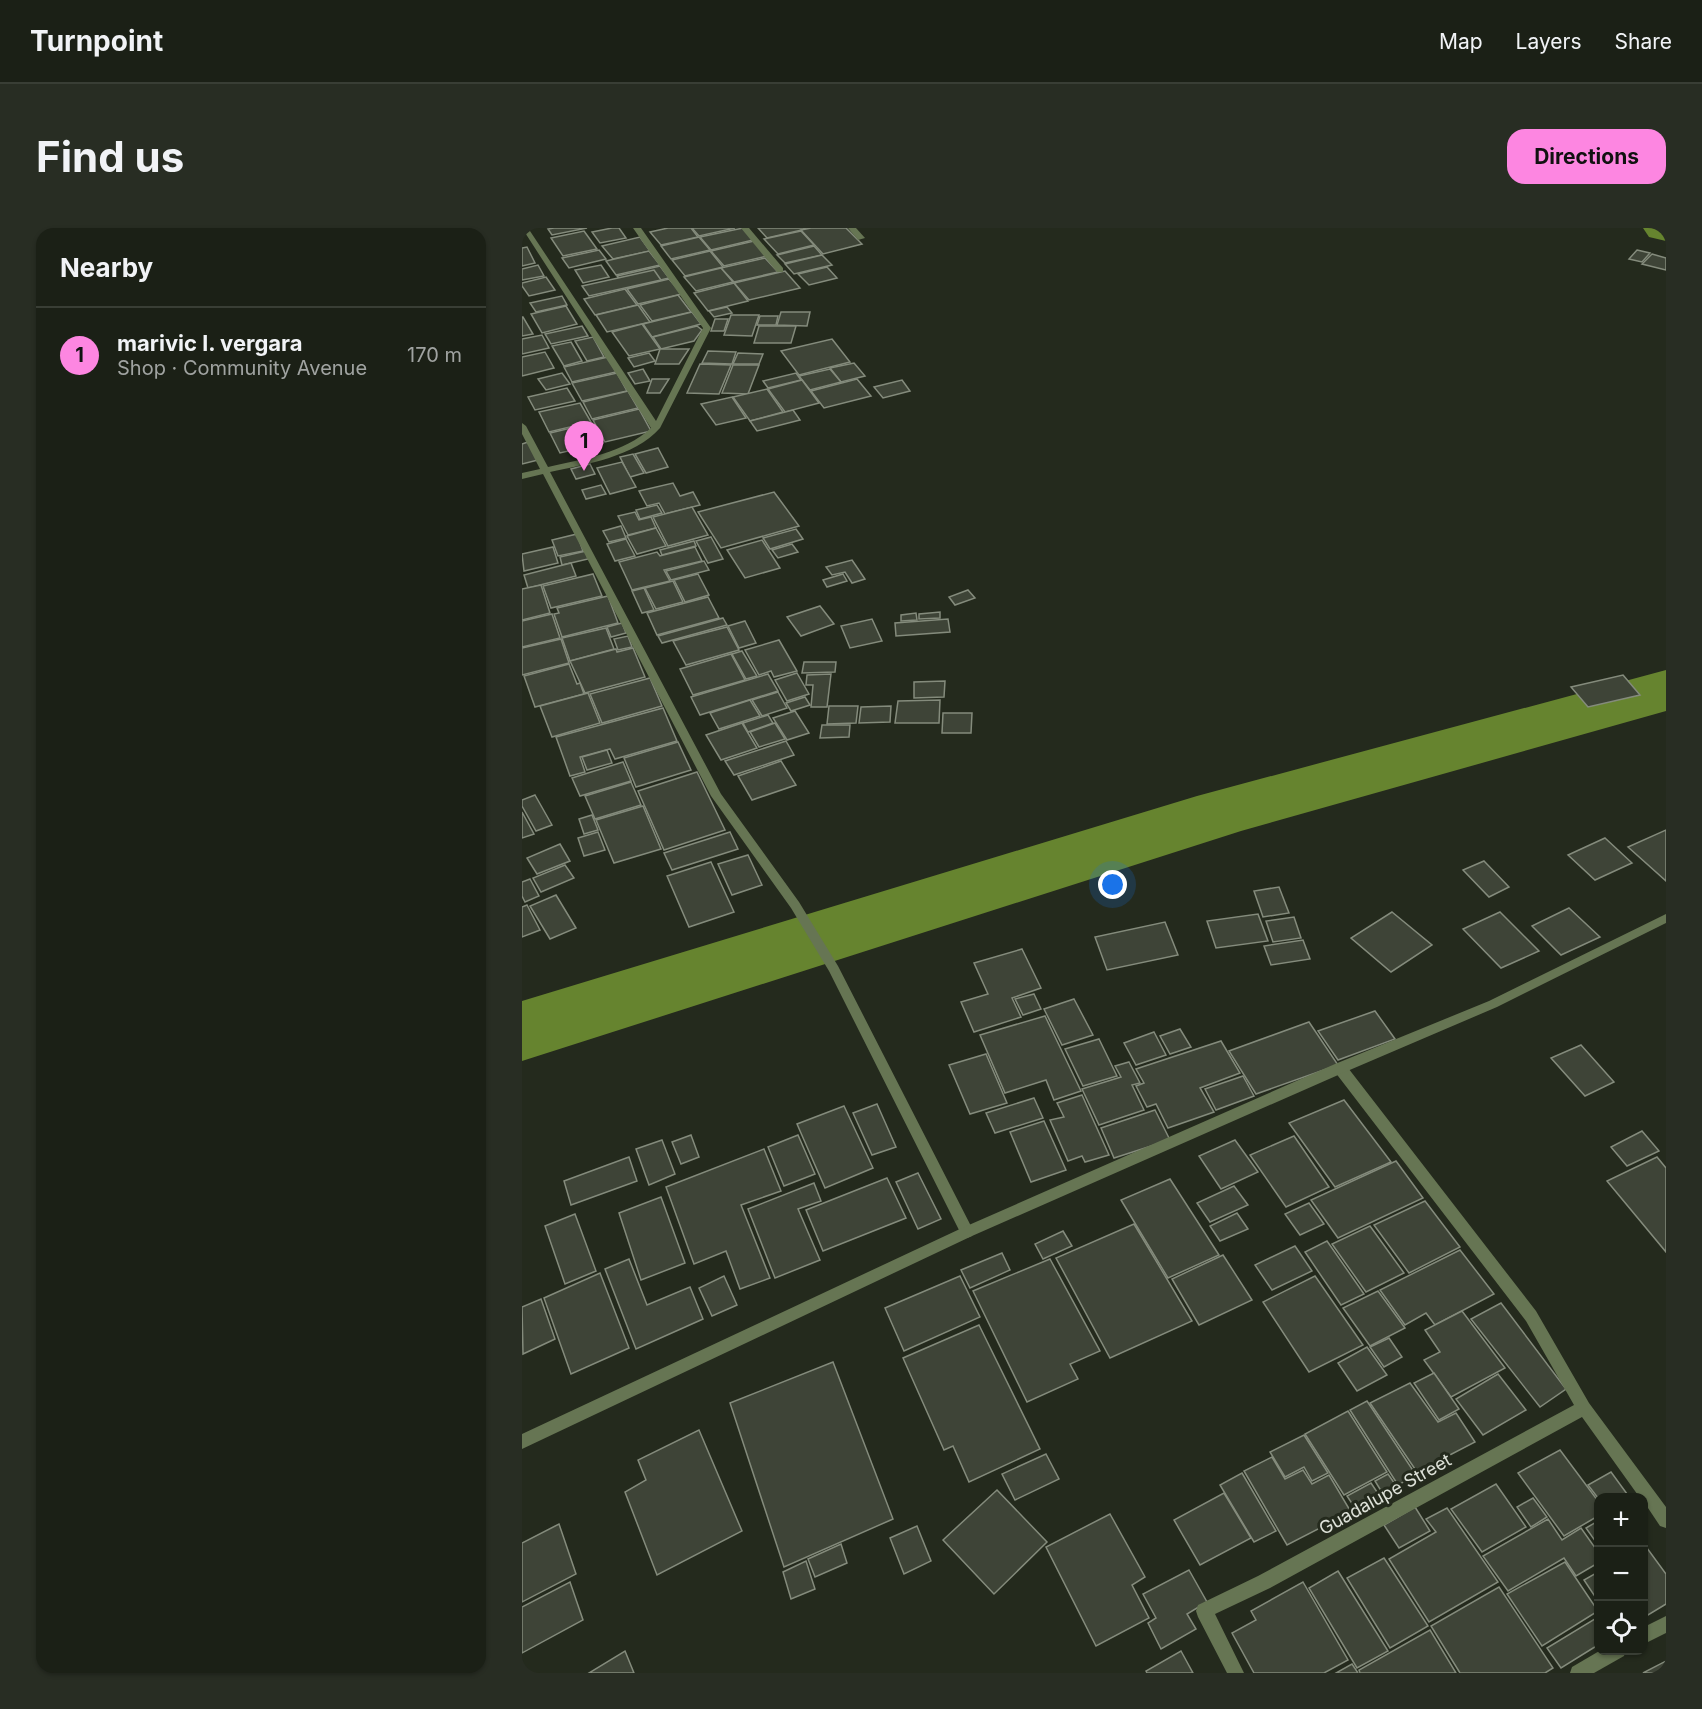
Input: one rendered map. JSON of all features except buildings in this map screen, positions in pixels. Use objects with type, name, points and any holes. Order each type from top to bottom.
[{"type":"street","points":[[524,228],[656,428]]},
{"type":"street","points":[[522,476],[622,451],[647,438],[656,428],[707,328],[637,228]]},
{"type":"street","points":[[745,228],[780,270]]},
{"type":"street","points":[[852,228],[861,238]]},
{"type":"street","points":[[522,426],[716,796],[795,905],[834,969],[967,1232]]},
{"type":"street","points":[[522,1442],[967,1232],[1340,1068],[1493,1004],[1666,918]]},
{"type":"street","points":[[1340,1068],[1531,1316],[1584,1408],[1666,1520]]},
{"type":"street","name":"Guadalupe Street","points":[[1236,1673],[1204,1611],[1264,1582],[1584,1408]]},
{"type":"street","points":[[1648,1634],[1666,1624]]},
{"type":"street","points":[[1578,1673],[1609,1655]]},
{"type":"waterway","points":[[522,1031],[1221,813],[1666,690]]},
{"type":"place","name":"marivic l. vergara","points":[[584,471]]}]
